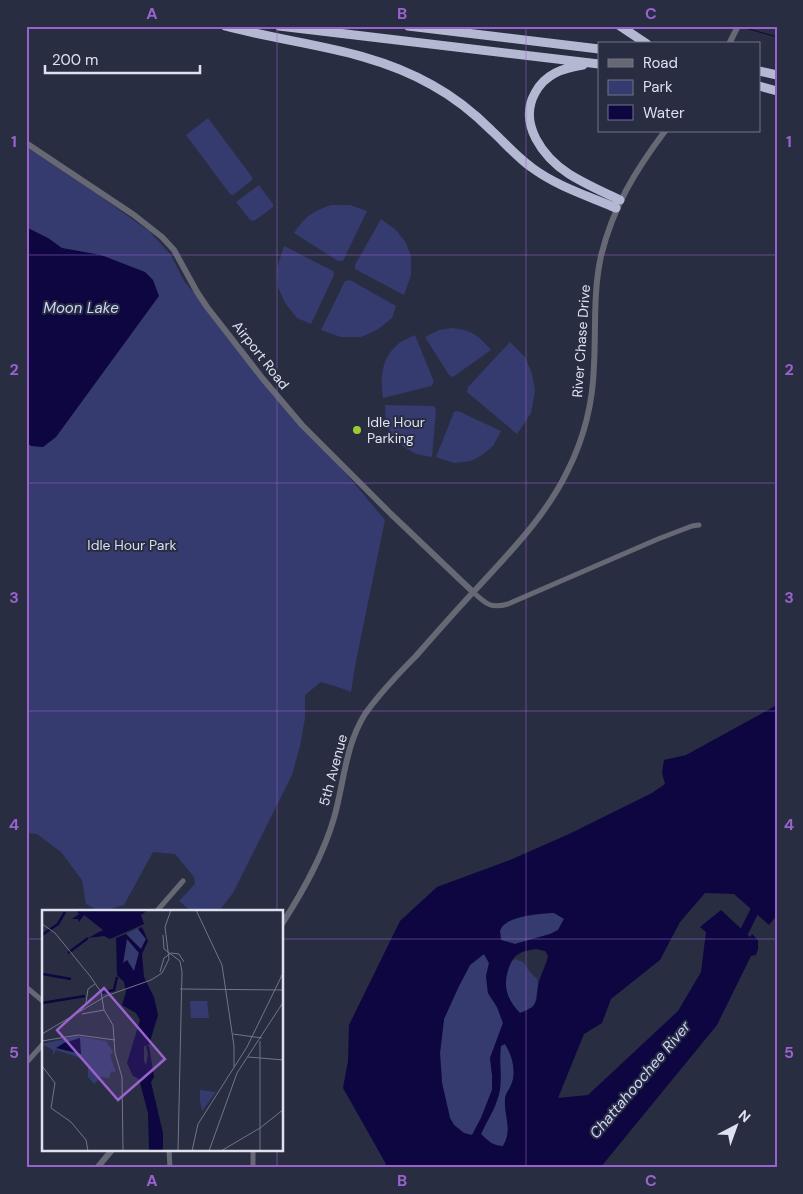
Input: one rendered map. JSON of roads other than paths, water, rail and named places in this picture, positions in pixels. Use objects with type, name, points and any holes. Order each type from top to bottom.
[{"type":"highway","points":[[225,26],[360,55],[406,72],[433,85],[466,108],[531,167],[556,182],[618,204]]},
{"type":"highway","points":[[279,26],[597,64]]},
{"type":"highway","points":[[408,26],[598,49]]},
{"type":"highway","points":[[620,26],[644,42]]},
{"type":"highway","points":[[597,64],[562,69],[543,82],[531,103],[530,124],[538,143],[557,165],[618,204]]},
{"type":"highway","points":[[760,71],[777,75]]},
{"type":"highway","points":[[760,86],[777,90]]},
{"type":"street","points":[[731,42],[738,26]]},
{"type":"street","name":"River Chase Drive","points":[[474,592],[530,530],[551,501],[569,470],[582,436],[590,401],[594,366],[596,293],[601,257],[618,204],[646,157],[664,132]]},
{"type":"street","name":"Airport Road","points":[[26,143],[134,215],[162,237],[174,250],[207,307],[263,379],[302,425],[474,592]]},
{"type":"street","points":[[474,592],[491,606],[499,607],[658,539],[699,525]]},
{"type":"street","name":"5th Avenue","points":[[284,921],[306,884],[322,851],[334,817],[350,747],[365,714],[388,686],[474,592]]},
{"type":"street","points":[[158,910],[183,881]]},
{"type":"street","points":[[26,987],[42,1000]]},
{"type":"street","points":[[26,1063],[42,1045]]},
{"type":"street","points":[[97,1168],[110,1152]]},
{"type":"street","points":[[169,1152],[170,1168]]},
{"type":"street","points":[[253,1152],[253,1168]]},
{"type":"water","name":"Moon Lake","points":[[26,227],[48,238],[62,248],[101,255],[145,272],[153,280],[159,296],[56,437],[43,447],[31,446],[26,442]]},
{"type":"water","name":"Chattahoochee River","points":[[777,705],[777,915],[769,925],[734,894],[705,893],[680,922],[660,960],[611,999],[602,1023],[584,1034],[558,1098],[588,1095],[678,1011],[701,972],[706,932],[700,927],[721,910],[750,937],[752,934],[758,940],[758,949],[756,955],[751,956],[717,1025],[600,1168],[384,1168],[386,1164],[343,1088],[348,1061],[349,1025],[400,921],[437,887],[510,860],[569,834],[652,793],[665,784],[662,773],[664,760],[686,755]],"holes":[[[554,913],[564,919],[558,930],[550,934],[515,944],[501,940],[500,931],[503,926],[509,921],[528,915]],[[536,949],[545,951],[548,956],[539,982],[535,1003],[531,1008],[520,1013],[511,1002],[507,991],[506,979],[511,962],[516,956]],[[484,954],[489,963],[486,976],[488,993],[497,1007],[503,1023],[490,1058],[492,1090],[472,1135],[464,1133],[454,1125],[450,1118],[442,1083],[440,1053],[444,1019],[470,965]],[[505,1044],[508,1048],[514,1069],[513,1080],[505,1098],[508,1128],[503,1146],[491,1143],[481,1134],[499,1096],[501,1046]]]},
{"type":"waterway","points":[[742,27],[777,37]]},
{"type":"waterway","points":[[739,942],[759,902]]},
{"type":"place","name":"Idle Hour Parking","points":[[357,430]]},
{"type":"park label","name":"Idle Hour Park","points":[[132,545]]}]
